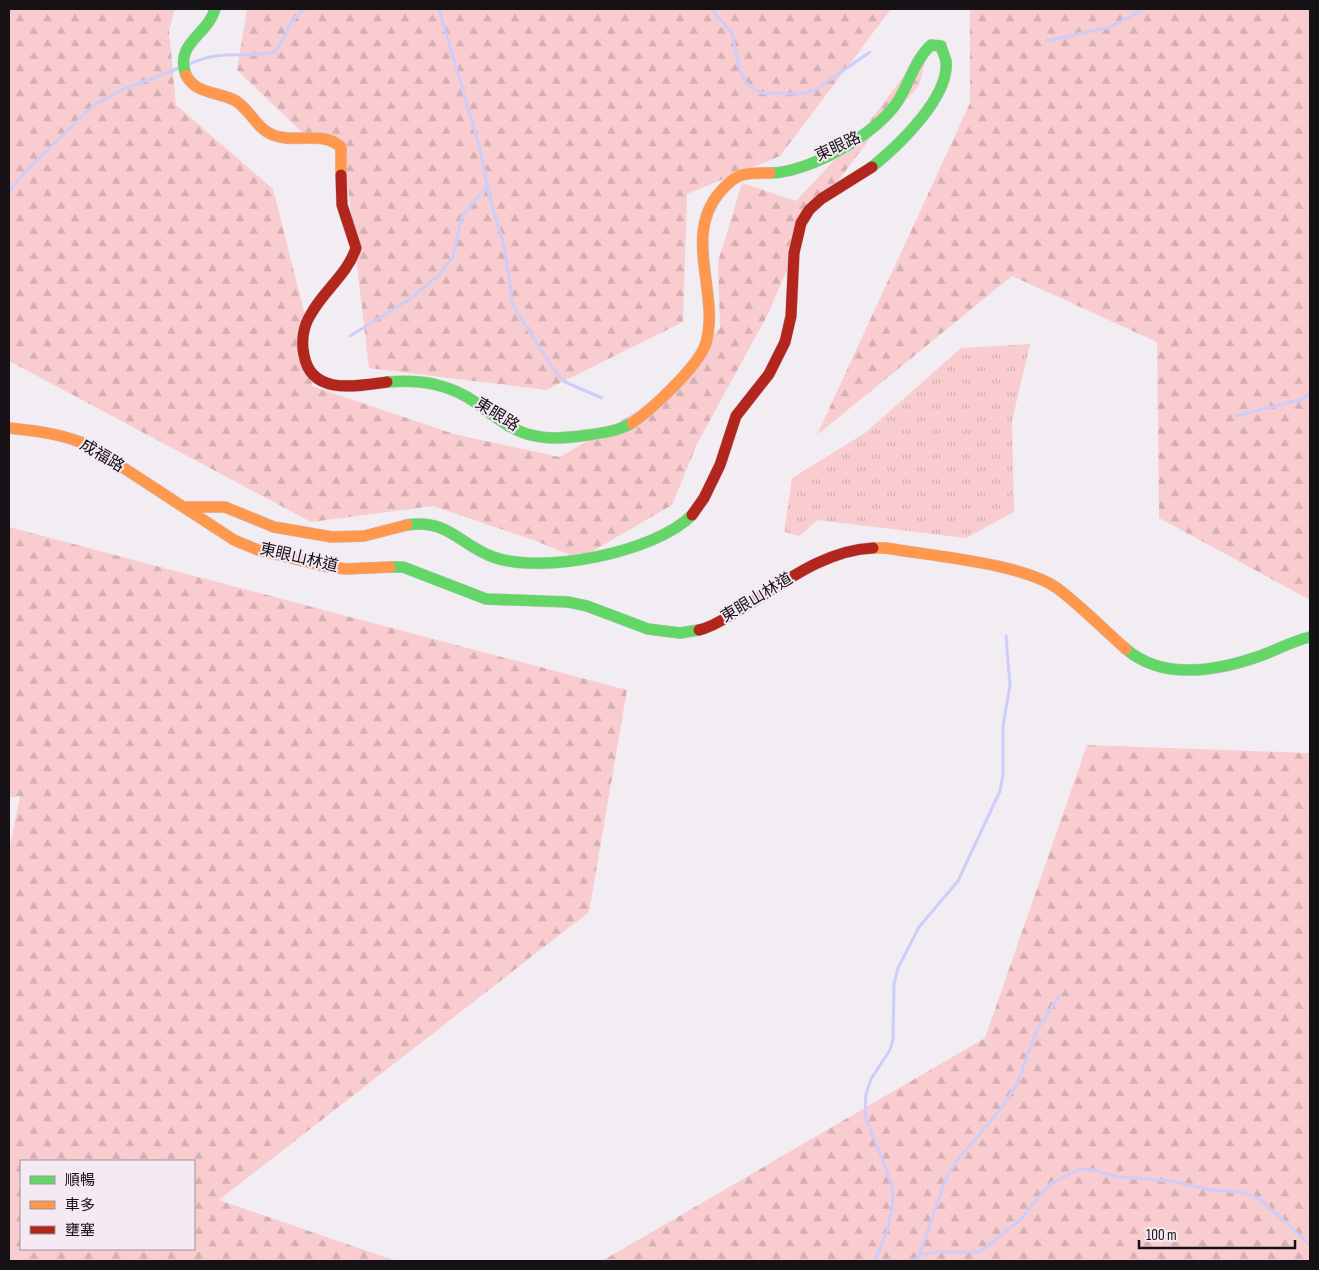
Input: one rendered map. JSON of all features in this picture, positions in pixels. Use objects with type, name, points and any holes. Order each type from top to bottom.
[{"type":"street","name":"東眼路","points":[[187,508],[226,507],[268,525],[341,538],[360,537],[411,524],[428,524],[444,527],[474,549],[510,562],[570,561],[626,550],[652,541],[679,528],[694,514],[705,498],[725,452],[736,416],[764,380],[786,337],[791,316],[794,247],[804,217],[811,207],[822,198],[870,169],[902,138],[934,99],[944,80],[946,64],[945,52],[941,46],[931,45],[922,53],[914,66],[904,90],[891,111],[870,132],[787,170],[745,172],[735,176],[727,183],[714,201],[701,238],[708,336],[700,354],[666,393],[636,421],[624,429],[547,438],[515,429],[470,398],[437,383],[420,380],[361,385],[324,384],[312,377],[306,368],[302,343],[309,316],[345,270],[356,248],[342,205],[341,147],[334,140],[275,137],[264,129],[239,103],[220,93],[198,88],[193,84],[184,68],[183,54],[188,45],[213,20],[215,9]]},
{"type":"street","name":"成福路","points":[[9,428],[50,432],[70,437],[90,446],[187,508]]},
{"type":"street","name":"東眼山林道","points":[[187,508],[234,540],[293,560],[346,569],[403,567],[486,599],[568,602],[587,606],[659,632],[680,633],[704,629],[808,568],[833,556],[868,548],[926,554],[1033,576],[1056,588],[1130,653],[1151,667],[1170,670],[1192,670],[1236,663],[1310,636]]},
{"type":"green space","points":[[9,9],[175,9],[169,30],[176,105],[273,189],[307,323],[312,386],[454,434],[560,457],[651,403],[720,328],[718,262],[742,183],[796,201],[867,125],[930,41],[919,86],[871,137],[808,221],[768,314],[697,444],[672,505],[579,559],[536,541],[433,506],[311,522],[9,361]]},
{"type":"green space","points":[[247,9],[891,9],[780,156],[687,194],[683,322],[546,390],[369,368],[345,162],[340,152],[306,136],[237,70]]},
{"type":"green space","points":[[970,9],[1310,9],[1310,600],[1159,518],[1157,342],[1012,276],[817,435],[970,103]]},
{"type":"green space","points":[[1030,344],[1012,421],[1014,512],[966,538],[817,520],[800,536],[784,532],[792,478],[865,433],[961,348]]},
{"type":"green space","points":[[9,527],[627,690],[589,912],[219,1200],[396,1261],[9,1261],[9,850],[20,796],[9,798]]},
{"type":"green space","points":[[1087,745],[1310,753],[1310,1261],[602,1261],[985,1038]]},
{"type":"waterway","points":[[187,65],[220,55],[272,53],[278,48],[293,20],[304,9]]},
{"type":"waterway","points":[[439,9],[480,149],[489,195],[505,249],[513,306],[556,373],[565,382],[602,398]]},
{"type":"waterway","points":[[711,9],[732,33],[740,71],[746,83],[761,93],[799,94],[815,90],[870,52]]},
{"type":"waterway","points":[[1046,41],[1110,27],[1142,9]]},
{"type":"waterway","points":[[9,192],[21,176],[93,106],[119,91],[179,68]]},
{"type":"waterway","points":[[350,336],[410,299],[440,274],[453,257],[462,216],[487,186]]},
{"type":"waterway","points":[[1236,416],[1302,399],[1310,393]]},
{"type":"waterway","points":[[875,1261],[889,1224],[893,1194],[892,1184],[865,1116],[866,1094],[871,1079],[890,1050],[893,1039],[894,984],[898,968],[919,927],[958,881],[1000,791],[1003,775],[1003,726],[1010,685],[1006,636]]},
{"type":"waterway","points":[[919,1256],[946,1178],[959,1158],[1000,1110],[1017,1084],[1036,1032],[1059,996]]},
{"type":"waterway","points":[[912,1261],[924,1254],[935,1252],[980,1252],[1021,1219],[1050,1184],[1080,1169],[1094,1170],[1118,1177],[1171,1181],[1212,1190],[1241,1192],[1260,1199],[1310,1245]]},
{"type":"traffic: fast","points":[[186,75],[184,55],[193,40],[206,26],[215,9]]},
{"type":"traffic: fast","points":[[770,173],[786,171],[822,159],[859,138],[888,114],[898,101],[925,51],[931,45],[941,46],[946,61],[945,75],[940,90],[931,105],[908,134],[872,167]]},
{"type":"traffic: fast","points":[[387,382],[412,381],[446,387],[467,397],[513,428],[535,436],[557,438],[580,436],[610,431],[632,423]]},
{"type":"traffic: fast","points":[[407,525],[433,525],[493,557],[514,562],[540,563],[597,557],[626,549],[653,540],[675,528],[692,515]]},
{"type":"traffic: fast","points":[[390,567],[403,567],[486,599],[568,602],[587,606],[648,629],[680,633],[699,630]]},
{"type":"traffic: fast","points":[[1126,649],[1156,666],[1173,669],[1208,669],[1226,666],[1266,654],[1310,637]]},
{"type":"traffic: slow","points":[[186,75],[196,86],[236,101],[262,128],[273,135],[290,138],[326,139],[334,142],[341,147],[341,175]]},
{"type":"traffic: slow","points":[[632,423],[651,408],[685,375],[702,353],[706,343],[709,324],[709,304],[703,246],[704,227],[709,209],[726,185],[737,177],[748,174],[770,173]]},
{"type":"traffic: slow","points":[[9,428],[60,436],[90,446],[234,540],[258,550],[324,566],[346,569],[390,567]]},
{"type":"traffic: slow","points":[[187,507],[225,507],[274,527],[332,537],[364,536],[407,525]]},
{"type":"traffic: slow","points":[[873,548],[886,548],[999,566],[1041,579],[1066,595],[1126,649]]},
{"type":"traffic: jam","points":[[692,515],[704,498],[720,465],[736,416],[769,374],[785,342],[791,316],[794,253],[801,223],[809,210],[821,199],[872,167]]},
{"type":"traffic: jam","points":[[341,175],[342,205],[356,248],[347,266],[316,305],[308,319],[303,334],[304,355],[308,368],[325,383],[349,386],[387,382]]},
{"type":"traffic: jam","points":[[699,630],[721,621],[804,570],[837,555],[873,548]]}]
